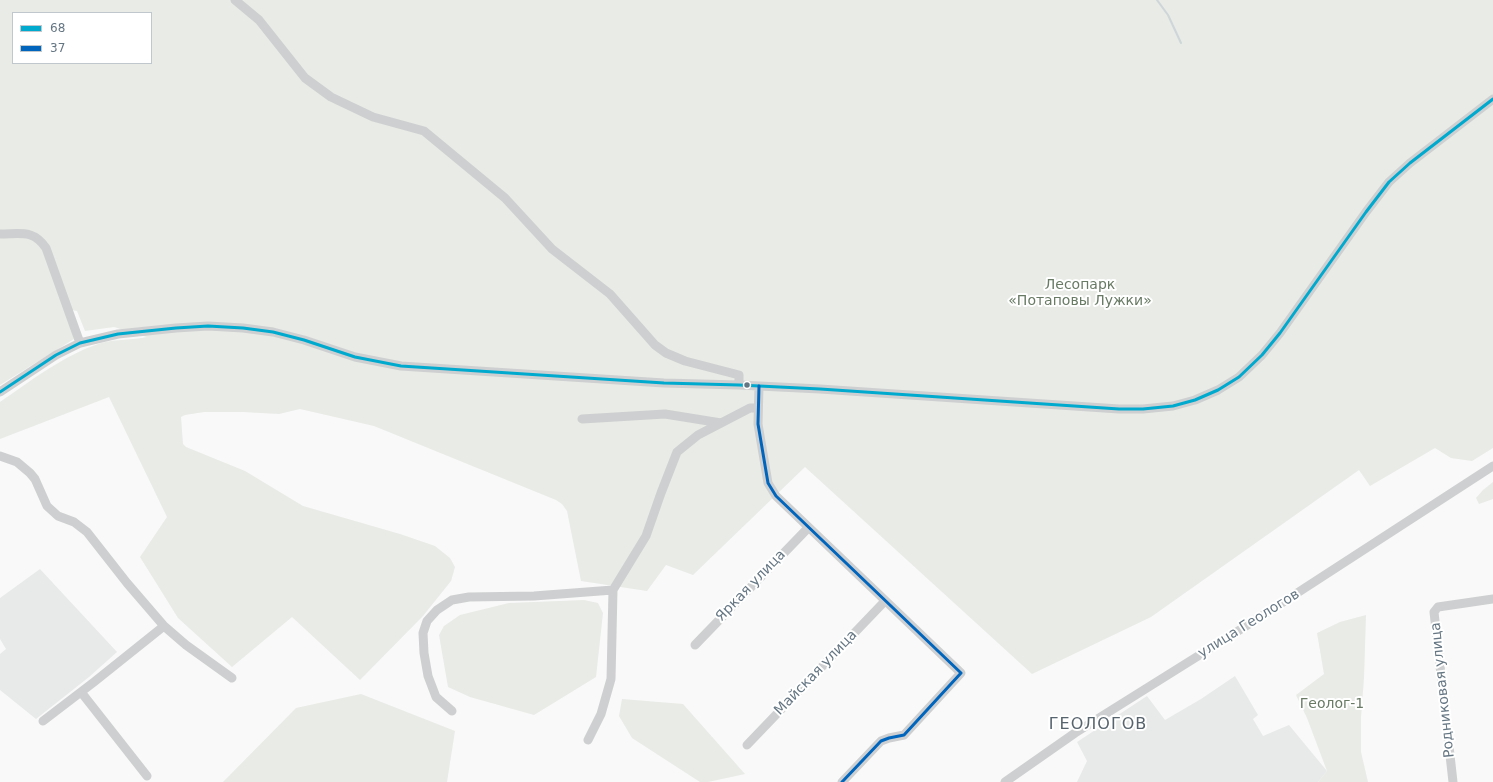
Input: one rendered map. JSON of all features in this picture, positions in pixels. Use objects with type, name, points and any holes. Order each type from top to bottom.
[{"type":"street","points":[[235,0],[259,20],[305,78],[320,90],[331,97],[373,117],[424,131],[505,198],[552,250],[610,294],[655,345],[676,358],[739,375],[739,384]]},
{"type":"street","points":[[0,392],[56,355],[80,343],[118,334],[208,326],[243,328],[273,332],[304,340],[355,357],[401,366],[664,383],[739,384],[1120,409],[1143,409],[1173,406],[1195,400],[1218,390],[1239,377],[1262,356],[1389,182],[1410,163],[1493,99]]},
{"type":"street","points":[[0,234],[28,234],[43,244],[80,343]]},
{"type":"street","points":[[759,386],[758,424],[768,483],[776,496],[962,674],[904,735],[881,741],[842,782]]},
{"type":"street","points":[[588,740],[601,714],[611,679],[613,590],[646,536],[661,493],[678,452],[698,435],[750,408],[758,408]]},
{"type":"street","points":[[582,419],[665,414],[721,423]]},
{"type":"street","points":[[0,456],[17,462],[30,473],[35,479],[46,506],[58,516],[74,522],[87,532],[127,583],[164,626],[198,654],[232,678]]},
{"type":"street","name":"улица Геологов","points":[[1005,782],[1075,733],[1280,604],[1493,466]]},
{"type":"street","name":"Яркая улица","points":[[695,645],[808,528]]},
{"type":"street","points":[[452,711],[436,697],[428,676],[424,653],[423,633],[427,621],[437,610],[452,600],[469,597],[534,596],[613,590]]},
{"type":"street","name":"Родниковая улица","points":[[1453,782],[1434,612],[1438,607],[1493,599]]},
{"type":"street","name":"Майская улица","points":[[747,745],[885,601]]},
{"type":"street","points":[[43,721],[82,692],[164,626]]},
{"type":"street","points":[[82,692],[148,776]]},
{"type":"shaded area","points":[[40,569],[117,652],[89,677],[36,719],[0,690],[0,654],[6,649],[0,639],[0,598]]},
{"type":"shaded area","points":[[1235,676],[1258,715],[1253,719],[1263,736],[1289,725],[1327,771],[1318,782],[1077,782],[1087,761],[1077,742],[1147,696],[1165,720],[1201,699]]},
{"type":"green space","name":"Лесопарк «Потаповы Лужки»","points":[[0,0],[1493,0],[1493,448],[1472,461],[1451,458],[1435,448],[1370,486],[1359,470],[1151,617],[1032,674],[805,467],[693,575],[666,565],[647,591],[581,581],[567,511],[562,504],[556,500],[374,426],[300,409],[279,414],[204,412],[185,415],[181,417],[183,444],[186,447],[245,471],[303,506],[400,534],[435,546],[450,558],[455,567],[451,581],[423,616],[360,680],[292,617],[232,667],[178,618],[140,557],[167,517],[109,397],[0,439],[0,402],[24,385],[61,361],[87,348],[101,343],[147,337],[114,327],[85,331],[77,311],[65,309],[74,339],[0,385]]},
{"type":"green space","points":[[1493,482],[1493,499],[1479,504],[1476,498]]},
{"type":"green space","points":[[584,600],[598,603],[603,613],[596,677],[534,715],[470,697],[448,687],[439,635],[444,626],[460,615],[509,603]]},
{"type":"green space","name":"Геолог-1","points":[[1366,615],[1361,717],[1361,752],[1368,782],[1318,782],[1327,771],[1307,718],[1296,695],[1324,674],[1317,633],[1340,622]]},
{"type":"green space","points":[[361,694],[455,731],[447,782],[223,782],[296,708]]},
{"type":"green space","points":[[622,699],[683,704],[745,774],[708,782],[700,782],[632,738],[619,716]]},
{"type":"waterway","points":[[1157,0],[1168,15],[1181,43]]},
{"type":"transit line","name":"68","points":[[0,392],[56,355],[80,343],[118,334],[208,326],[243,328],[273,332],[304,340],[355,357],[401,366],[664,383],[820,389],[1119,409],[1143,409],[1173,406],[1195,400],[1218,390],[1239,377],[1262,355],[1280,333],[1389,182],[1410,163],[1493,99]]},
{"type":"transit line","name":"37","points":[[759,386],[758,424],[768,483],[776,496],[961,673],[904,735],[881,741],[842,782]]},
{"type":"district","name":"ГЕОЛОГОВ","points":[[1098,725]]}]
